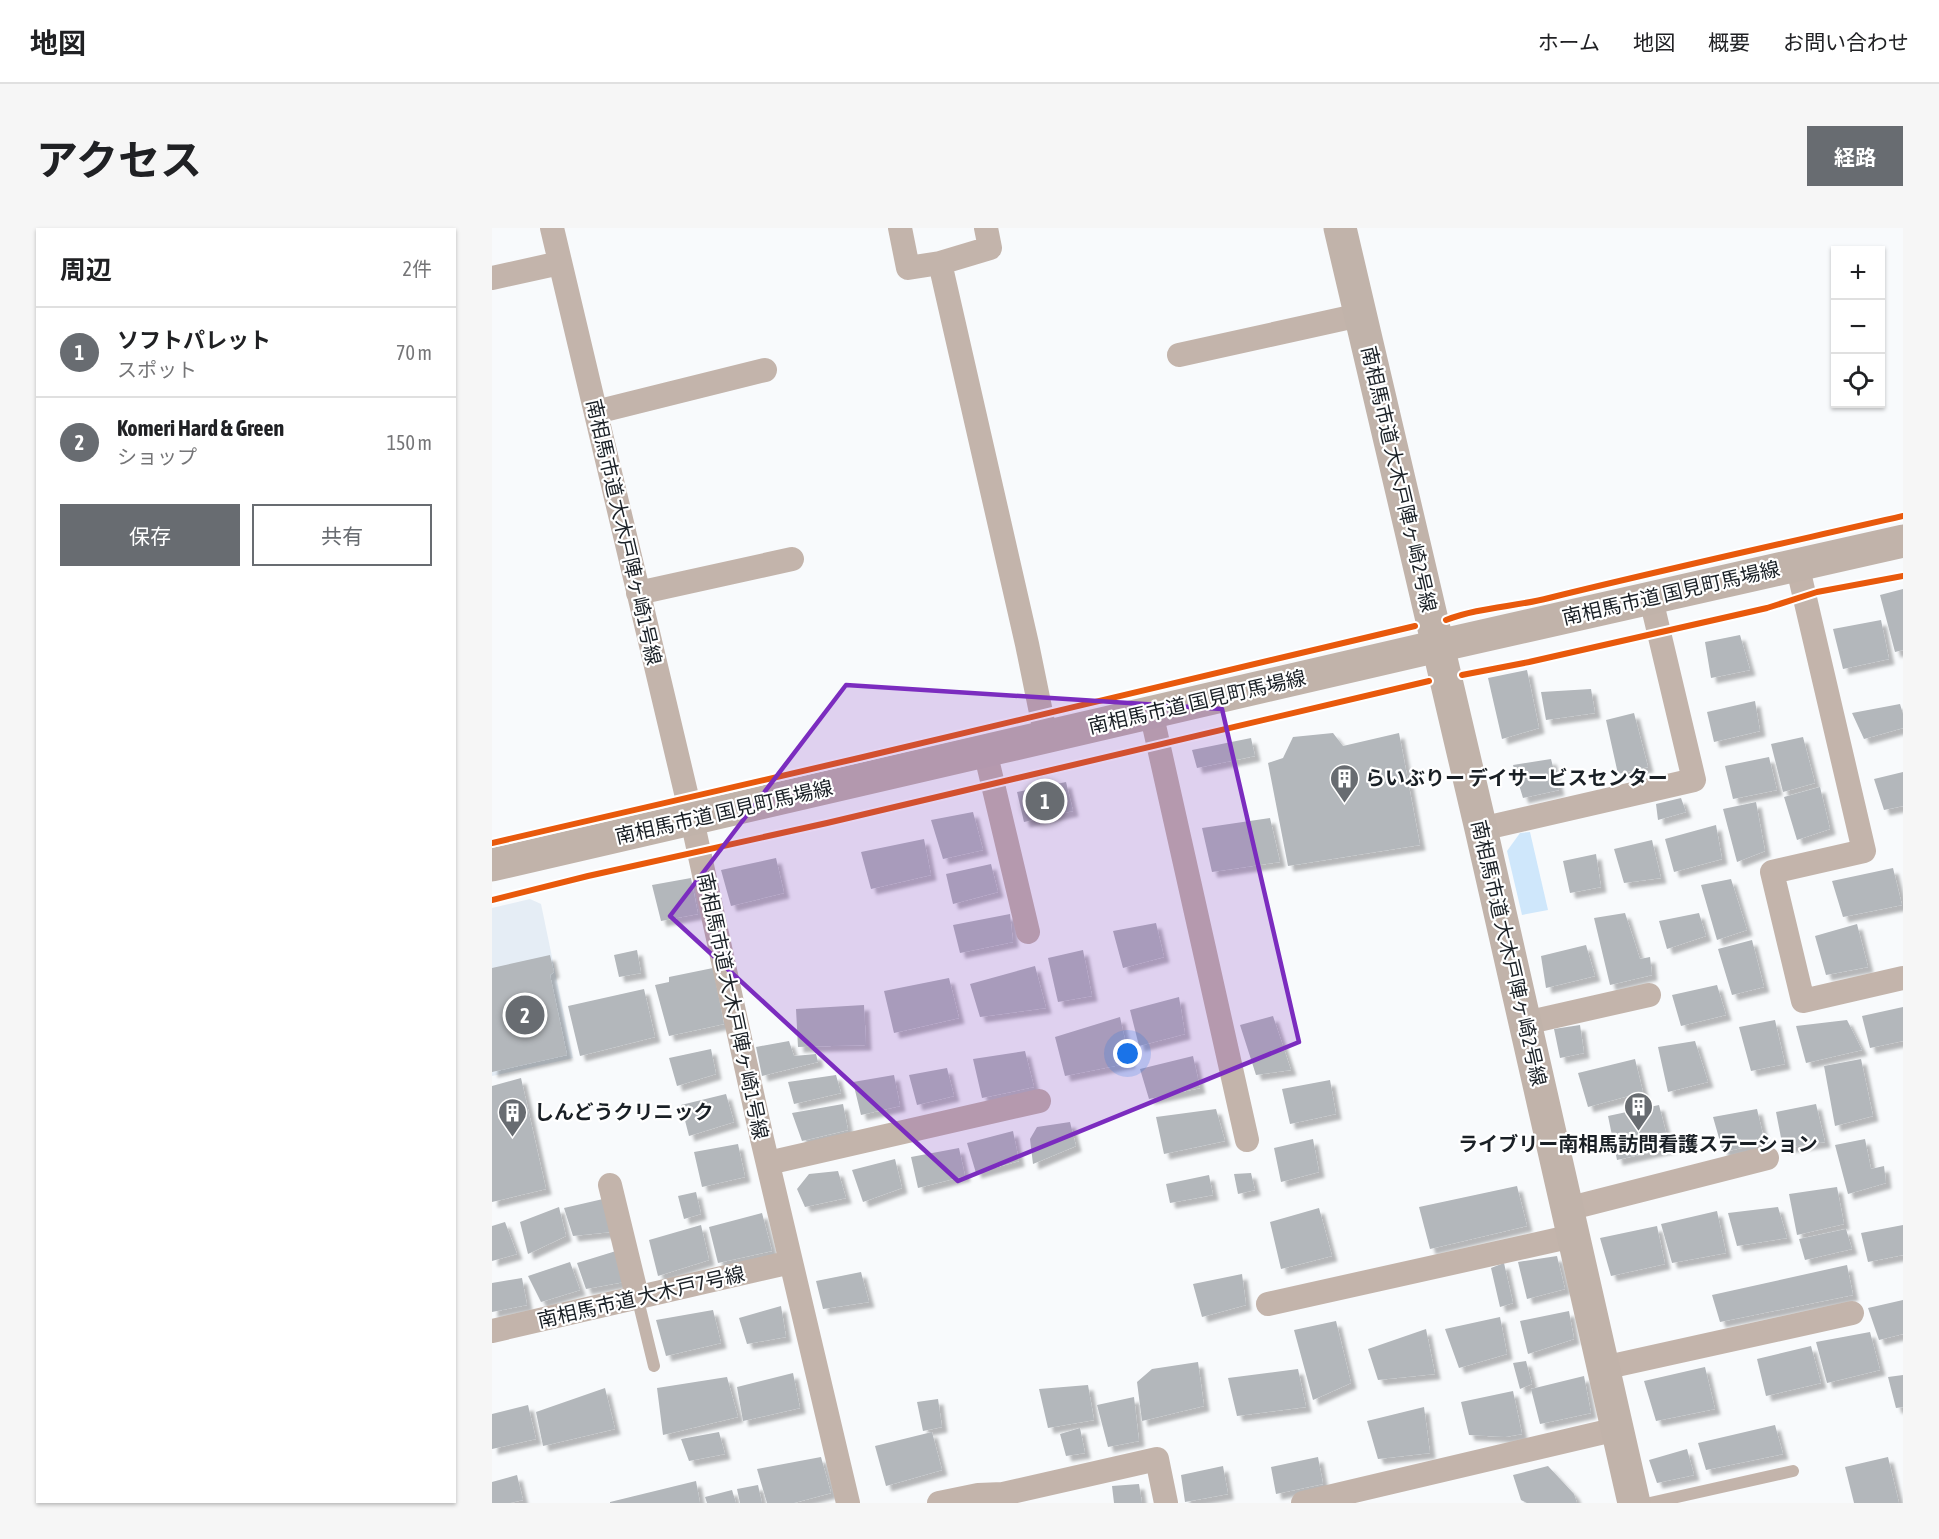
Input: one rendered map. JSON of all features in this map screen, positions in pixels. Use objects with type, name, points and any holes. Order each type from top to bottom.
[{"type":"street","name":"南相馬市道 大木戸陣ヶ崎1号線","points":[[552,228],[692,819],[768,1163],[848,1503]]},
{"type":"street","points":[[900,228],[909,268],[940,263],[990,248],[986,228]]},
{"type":"street","name":"南相馬市道 大木戸陣ヶ崎2号線","points":[[1340,228],[1481,829],[1634,1503]]},
{"type":"street","points":[[492,278],[560,263]]},
{"type":"street","points":[[940,263],[1046,737]]},
{"type":"street","points":[[1179,355],[1360,315]]},
{"type":"street","points":[[596,412],[765,370]]},
{"type":"street","name":"南相馬市道 国見町馬場線","points":[[492,865],[1903,541]]},
{"type":"street","points":[[639,593],[792,559]]},
{"type":"street","points":[[1797,564],[1864,851],[1772,872],[1803,1001],[1903,978]]},
{"type":"street","points":[[1481,829],[1694,780],[1651,598]]},
{"type":"street","points":[[1151,712],[1247,1140]]},
{"type":"street","points":[[985,752],[1028,932]]},
{"type":"street","points":[[1525,1023],[1649,995]]},
{"type":"street","points":[[768,1163],[1039,1101]]},
{"type":"street","points":[[1268,1304],[1570,1222],[1767,1158]]},
{"type":"street","points":[[610,1185],[637,1296]]},
{"type":"street","name":"南相馬市道 大木戸7号線","points":[[492,1331],[791,1262]]},
{"type":"street","points":[[1603,1368],[1852,1312]]},
{"type":"street","points":[[1303,1503],[1617,1430]]},
{"type":"street","points":[[939,1503],[978,1495],[1003,1494],[1157,1460],[1166,1503]]},
{"type":"lane","points":[[637,1296],[654,1366]]},
{"type":"lane","points":[[1650,1503],[1793,1471]]},
{"type":"highlighted area","points":[[846,685],[1222,709],[1299,1042],[958,1181],[670,916]]},
{"type":"shaded area","points":[[1530,832],[1548,910],[1522,915],[1507,851],[1520,833]]},
{"type":"shaded area","points":[[530,899],[541,904],[573,1058],[492,1076],[492,908]]},
{"type":"building","points":[[1903,589],[1903,650],[1895,652],[1880,595]]},
{"type":"building","points":[[1881,620],[1889,659],[1843,669],[1833,629]]},
{"type":"building","points":[[1740,635],[1750,670],[1711,678],[1705,642]]},
{"type":"building","points":[[1527,670],[1539,728],[1502,739],[1488,678]]},
{"type":"building","points":[[1591,689],[1595,713],[1546,720],[1541,692]]},
{"type":"building","points":[[1755,701],[1760,731],[1714,742],[1707,712]]},
{"type":"building","points":[[1900,704],[1903,728],[1864,739],[1852,713]]},
{"type":"building","points":[[1634,713],[1648,767],[1618,774],[1606,720]]},
{"type":"building","name":"らいぶりー デイサービスセンター","points":[[1333,733],[1343,746],[1399,733],[1420,845],[1288,866],[1268,763],[1283,758],[1293,737]]},
{"type":"building","points":[[1803,737],[1815,783],[1783,792],[1771,744]]},
{"type":"building","points":[[1251,738],[1255,756],[1197,768],[1192,750]]},
{"type":"building","points":[[1769,757],[1777,790],[1733,799],[1725,766]]},
{"type":"building","points":[[1551,759],[1559,790],[1523,798],[1513,765]]},
{"type":"building","points":[[1903,772],[1903,806],[1884,810],[1874,779]]},
{"type":"building","points":[[1066,782],[1073,811],[1024,822],[1017,792]]},
{"type":"building","points":[[1820,787],[1830,829],[1797,840],[1784,797]]},
{"type":"building","points":[[1681,798],[1686,812],[1658,820],[1656,804]]},
{"type":"building","points":[[1756,802],[1765,851],[1737,862],[1723,809]]},
{"type":"building","points":[[973,812],[983,850],[943,859],[931,820]]},
{"type":"building","points":[[1270,818],[1280,862],[1212,872],[1202,828]]},
{"type":"building","points":[[1716,825],[1722,859],[1674,872],[1665,839]]},
{"type":"building","points":[[924,839],[931,875],[871,889],[861,852]]},
{"type":"building","points":[[1652,840],[1661,878],[1624,883],[1614,849]]},
{"type":"building","points":[[1596,854],[1601,887],[1570,893],[1563,861]]},
{"type":"building","points":[[776,858],[784,893],[731,906],[721,870]]},
{"type":"building","points":[[991,864],[998,892],[953,904],[946,874]]},
{"type":"building","points":[[1893,868],[1902,905],[1843,917],[1832,881]]},
{"type":"building","points":[[691,878],[698,914],[661,921],[652,885]]},
{"type":"building","points":[[1731,879],[1747,930],[1717,940],[1701,885]]},
{"type":"building","points":[[1625,913],[1640,959],[1650,957],[1652,975],[1610,985],[1594,918]]},
{"type":"building","points":[[1699,913],[1706,936],[1667,949],[1659,921]]},
{"type":"building","points":[[1010,914],[1013,942],[960,953],[953,925]]},
{"type":"building","points":[[1156,923],[1164,957],[1123,968],[1113,931]]},
{"type":"building","points":[[1857,924],[1868,967],[1826,975],[1815,936]]},
{"type":"building","points":[[1752,940],[1764,987],[1732,995],[1718,949]]},
{"type":"building","points":[[1586,945],[1595,976],[1546,988],[1541,956]]},
{"type":"building","points":[[637,950],[641,973],[619,977],[614,955]]},
{"type":"building","points":[[1083,950],[1092,996],[1058,1002],[1048,958]]},
{"type":"building","points":[[550,955],[554,972],[550,975],[567,1055],[492,1072],[492,968]]},
{"type":"building","points":[[1035,966],[1046,1008],[980,1017],[970,984]]},
{"type":"building","points":[[713,968],[724,1024],[669,1036],[655,985],[669,982],[669,977]]},
{"type":"building","points":[[949,978],[959,1018],[894,1033],[884,991]]},
{"type":"building","points":[[1717,985],[1726,1015],[1681,1026],[1672,995]]},
{"type":"building","points":[[644,989],[655,1037],[580,1056],[568,1006]]},
{"type":"building","points":[[1179,997],[1185,1034],[1139,1046],[1130,1010]]},
{"type":"building","points":[[864,1005],[866,1045],[798,1047],[796,1009]]},
{"type":"building","points":[[1903,1007],[1903,1041],[1870,1048],[1862,1016]]},
{"type":"building","points":[[1273,1016],[1291,1070],[1256,1075],[1240,1025]]},
{"type":"building","points":[[1120,1017],[1130,1063],[1065,1076],[1055,1037]]},
{"type":"building","points":[[1775,1020],[1785,1064],[1751,1071],[1739,1027]]},
{"type":"building","points":[[1847,1020],[1862,1050],[1806,1063],[1796,1026]]},
{"type":"building","points":[[1580,1025],[1584,1053],[1560,1058],[1554,1029]]},
{"type":"building","points":[[789,1041],[794,1056],[816,1054],[818,1062],[762,1076],[756,1047]]},
{"type":"building","points":[[1695,1041],[1708,1082],[1668,1092],[1658,1047]]},
{"type":"building","points":[[711,1049],[716,1074],[677,1086],[669,1058]]},
{"type":"building","points":[[1025,1051],[1034,1087],[982,1098],[973,1059]]},
{"type":"building","points":[[1193,1056],[1200,1088],[1149,1099],[1140,1069]]},
{"type":"building","points":[[1635,1059],[1643,1092],[1588,1107],[1578,1073]]},
{"type":"building","points":[[1861,1059],[1873,1116],[1835,1126],[1824,1066]]},
{"type":"building","points":[[947,1068],[954,1096],[917,1105],[909,1075]]},
{"type":"building","points":[[836,1075],[841,1093],[794,1104],[788,1082]]},
{"type":"building","points":[[894,1075],[900,1106],[861,1115],[853,1082]]},
{"type":"building","name":"しんどうクリニック","points":[[521,1078],[546,1189],[492,1202],[492,1086]]},
{"type":"building","points":[[1330,1080],[1336,1114],[1290,1124],[1282,1089]]},
{"type":"building","points":[[726,1094],[734,1122],[689,1136],[681,1105]]},
{"type":"building","points":[[843,1104],[848,1130],[802,1141],[792,1113]]},
{"type":"building","points":[[1816,1104],[1825,1142],[1783,1148],[1776,1112]]},
{"type":"building","name":"ライブリー南相馬訪問看護ステーション","points":[[1659,1105],[1670,1148],[1617,1160],[1608,1116]]},
{"type":"building","points":[[1216,1109],[1225,1141],[1164,1154],[1156,1117]]},
{"type":"building","points":[[1757,1109],[1765,1143],[1723,1152],[1713,1117]]},
{"type":"building","points":[[1070,1122],[1076,1146],[1033,1164],[1030,1139],[1037,1127]]},
{"type":"building","points":[[1013,1131],[1019,1161],[976,1173],[967,1143]]},
{"type":"building","points":[[1313,1139],[1319,1172],[1281,1182],[1274,1148]]},
{"type":"building","points":[[1865,1139],[1871,1169],[1884,1166],[1886,1183],[1848,1194],[1835,1145]]},
{"type":"building","points":[[738,1144],[745,1177],[702,1187],[694,1152]]},
{"type":"building","points":[[959,1148],[965,1176],[918,1188],[911,1157]]},
{"type":"building","points":[[895,1159],[902,1188],[863,1202],[852,1170]]},
{"type":"building","points":[[838,1171],[846,1198],[805,1207],[797,1189],[809,1174]]},
{"type":"building","points":[[1251,1173],[1255,1190],[1238,1194],[1234,1174]]},
{"type":"building","points":[[1209,1175],[1213,1195],[1170,1203],[1166,1184]]},
{"type":"building","points":[[1517,1186],[1527,1226],[1430,1249],[1419,1207]]},
{"type":"building","points":[[1837,1187],[1844,1224],[1797,1235],[1789,1194]]},
{"type":"building","points":[[696,1192],[701,1214],[684,1219],[678,1196]]},
{"type":"building","points":[[603,1199],[611,1232],[573,1236],[564,1208]]},
{"type":"building","points":[[559,1207],[566,1236],[528,1254],[520,1222]]},
{"type":"building","points":[[1778,1207],[1787,1238],[1737,1246],[1728,1213]]},
{"type":"building","points":[[1319,1208],[1332,1256],[1281,1269],[1270,1222]]},
{"type":"building","points":[[1717,1211],[1726,1253],[1672,1263],[1661,1224]]},
{"type":"building","points":[[762,1213],[772,1251],[718,1263],[709,1227]]},
{"type":"building","points":[[505,1222],[517,1254],[492,1261],[492,1226]]},
{"type":"building","points":[[701,1225],[709,1260],[658,1276],[649,1240]]},
{"type":"building","points":[[1903,1225],[1903,1255],[1868,1262],[1861,1233]]},
{"type":"building","points":[[1657,1226],[1665,1264],[1611,1276],[1600,1238]]},
{"type":"building","points":[[1846,1229],[1852,1249],[1805,1260],[1799,1239]]},
{"type":"building","points":[[616,1251],[624,1282],[586,1289],[577,1263]]},
{"type":"building","points":[[1557,1256],[1565,1289],[1527,1299],[1518,1262]]},
{"type":"building","points":[[570,1262],[580,1290],[541,1302],[528,1276]]},
{"type":"building","points":[[1504,1263],[1513,1303],[1500,1307],[1491,1268]]},
{"type":"building","points":[[1847,1265],[1853,1295],[1720,1322],[1712,1295]]},
{"type":"building","points":[[861,1272],[869,1302],[823,1309],[816,1281]]},
{"type":"building","points":[[1242,1274],[1246,1305],[1202,1317],[1193,1284]]},
{"type":"building","points":[[522,1278],[527,1305],[492,1312],[492,1283]]},
{"type":"building","points":[[1903,1300],[1903,1334],[1879,1340],[1868,1308]]},
{"type":"building","points":[[781,1306],[786,1337],[747,1344],[739,1318]]},
{"type":"building","points":[[713,1310],[721,1343],[666,1356],[656,1320]]},
{"type":"building","points":[[1569,1311],[1574,1339],[1528,1354],[1520,1321]]},
{"type":"building","points":[[1500,1317],[1507,1354],[1459,1368],[1445,1329]]},
{"type":"building","points":[[1336,1321],[1351,1383],[1313,1400],[1294,1330]]},
{"type":"building","points":[[1426,1329],[1435,1374],[1378,1380],[1368,1349]]},
{"type":"building","points":[[1870,1332],[1880,1370],[1827,1383],[1816,1342]]},
{"type":"building","points":[[1811,1346],[1821,1383],[1766,1396],[1757,1359]]},
{"type":"building","points":[[1526,1361],[1532,1384],[1520,1389],[1513,1363]]},
{"type":"building","points":[[1198,1362],[1204,1406],[1142,1421],[1137,1382],[1152,1369]]},
{"type":"building","points":[[1705,1367],[1715,1409],[1656,1421],[1644,1381]]},
{"type":"building","points":[[1298,1369],[1306,1407],[1237,1416],[1228,1378]]},
{"type":"building","points":[[793,1373],[800,1408],[743,1421],[737,1387]]},
{"type":"building","points":[[1903,1375],[1903,1407],[1896,1408],[1888,1377]]},
{"type":"building","points":[[1584,1376],[1591,1413],[1540,1424],[1531,1389]]},
{"type":"building","points":[[727,1377],[738,1417],[663,1435],[657,1388]]},
{"type":"building","points":[[1088,1385],[1094,1420],[1048,1428],[1039,1389]]},
{"type":"building","points":[[605,1388],[615,1429],[543,1446],[536,1412]]},
{"type":"building","points":[[1513,1391],[1522,1434],[1505,1437],[1469,1435],[1461,1402]]},
{"type":"building","points":[[1134,1397],[1139,1441],[1108,1447],[1097,1405]]},
{"type":"building","points":[[938,1399],[942,1427],[923,1431],[917,1402]]},
{"type":"building","points":[[528,1405],[536,1439],[492,1449],[492,1414]]},
{"type":"building","points":[[1424,1407],[1430,1453],[1378,1459],[1367,1421]]},
{"type":"building","points":[[1775,1425],[1783,1454],[1706,1470],[1698,1443]]},
{"type":"building","points":[[1080,1428],[1085,1453],[1066,1456],[1060,1434]]},
{"type":"building","points":[[719,1432],[725,1454],[689,1461],[681,1439]]},
{"type":"building","points":[[932,1432],[942,1470],[886,1486],[875,1446]]},
{"type":"building","points":[[1687,1449],[1694,1475],[1657,1483],[1649,1460]]},
{"type":"building","points":[[821,1457],[831,1493],[794,1503],[767,1503],[757,1469]]},
{"type":"building","points":[[1318,1457],[1323,1484],[1276,1494],[1271,1467]]},
{"type":"building","points":[[1888,1457],[1899,1503],[1854,1503],[1845,1467]]},
{"type":"building","points":[[1223,1466],[1228,1494],[1185,1502],[1181,1475]]},
{"type":"building","points":[[1548,1466],[1574,1494],[1577,1503],[1527,1503],[1521,1500],[1513,1475]]},
{"type":"building","points":[[517,1475],[523,1500],[492,1503],[492,1482]]},
{"type":"building","points":[[696,1481],[700,1503],[610,1503],[610,1502]]},
{"type":"building","points":[[1139,1484],[1142,1503],[1114,1503],[1112,1486]]},
{"type":"building","points":[[758,1485],[762,1503],[740,1503],[737,1489]]},
{"type":"building","points":[[732,1490],[736,1503],[707,1503],[705,1497]]},
{"type":"cycle path","points":[[1446,620],[1472,612],[1536,601],[1903,516]]},
{"type":"cycle path","points":[[1462,675],[1767,608],[1817,592],[1903,576]]},
{"type":"cycle path","points":[[492,843],[1415,626]]},
{"type":"cycle path","points":[[492,900],[1429,681]]},
{"type":"place","name":"ソフトパレット","points":[[1045,801]]},
{"type":"place","name":"らいぶりー デイサービスセンター","points":[[1344,804]]},
{"type":"place","name":"Komeri Hard & Green","points":[[525,1015]]},
{"type":"place","name":"ライブリー南相馬訪問看護ステーション","points":[[1638,1132]]},
{"type":"place","name":"しんどうクリニック","points":[[513,1138]]}]
